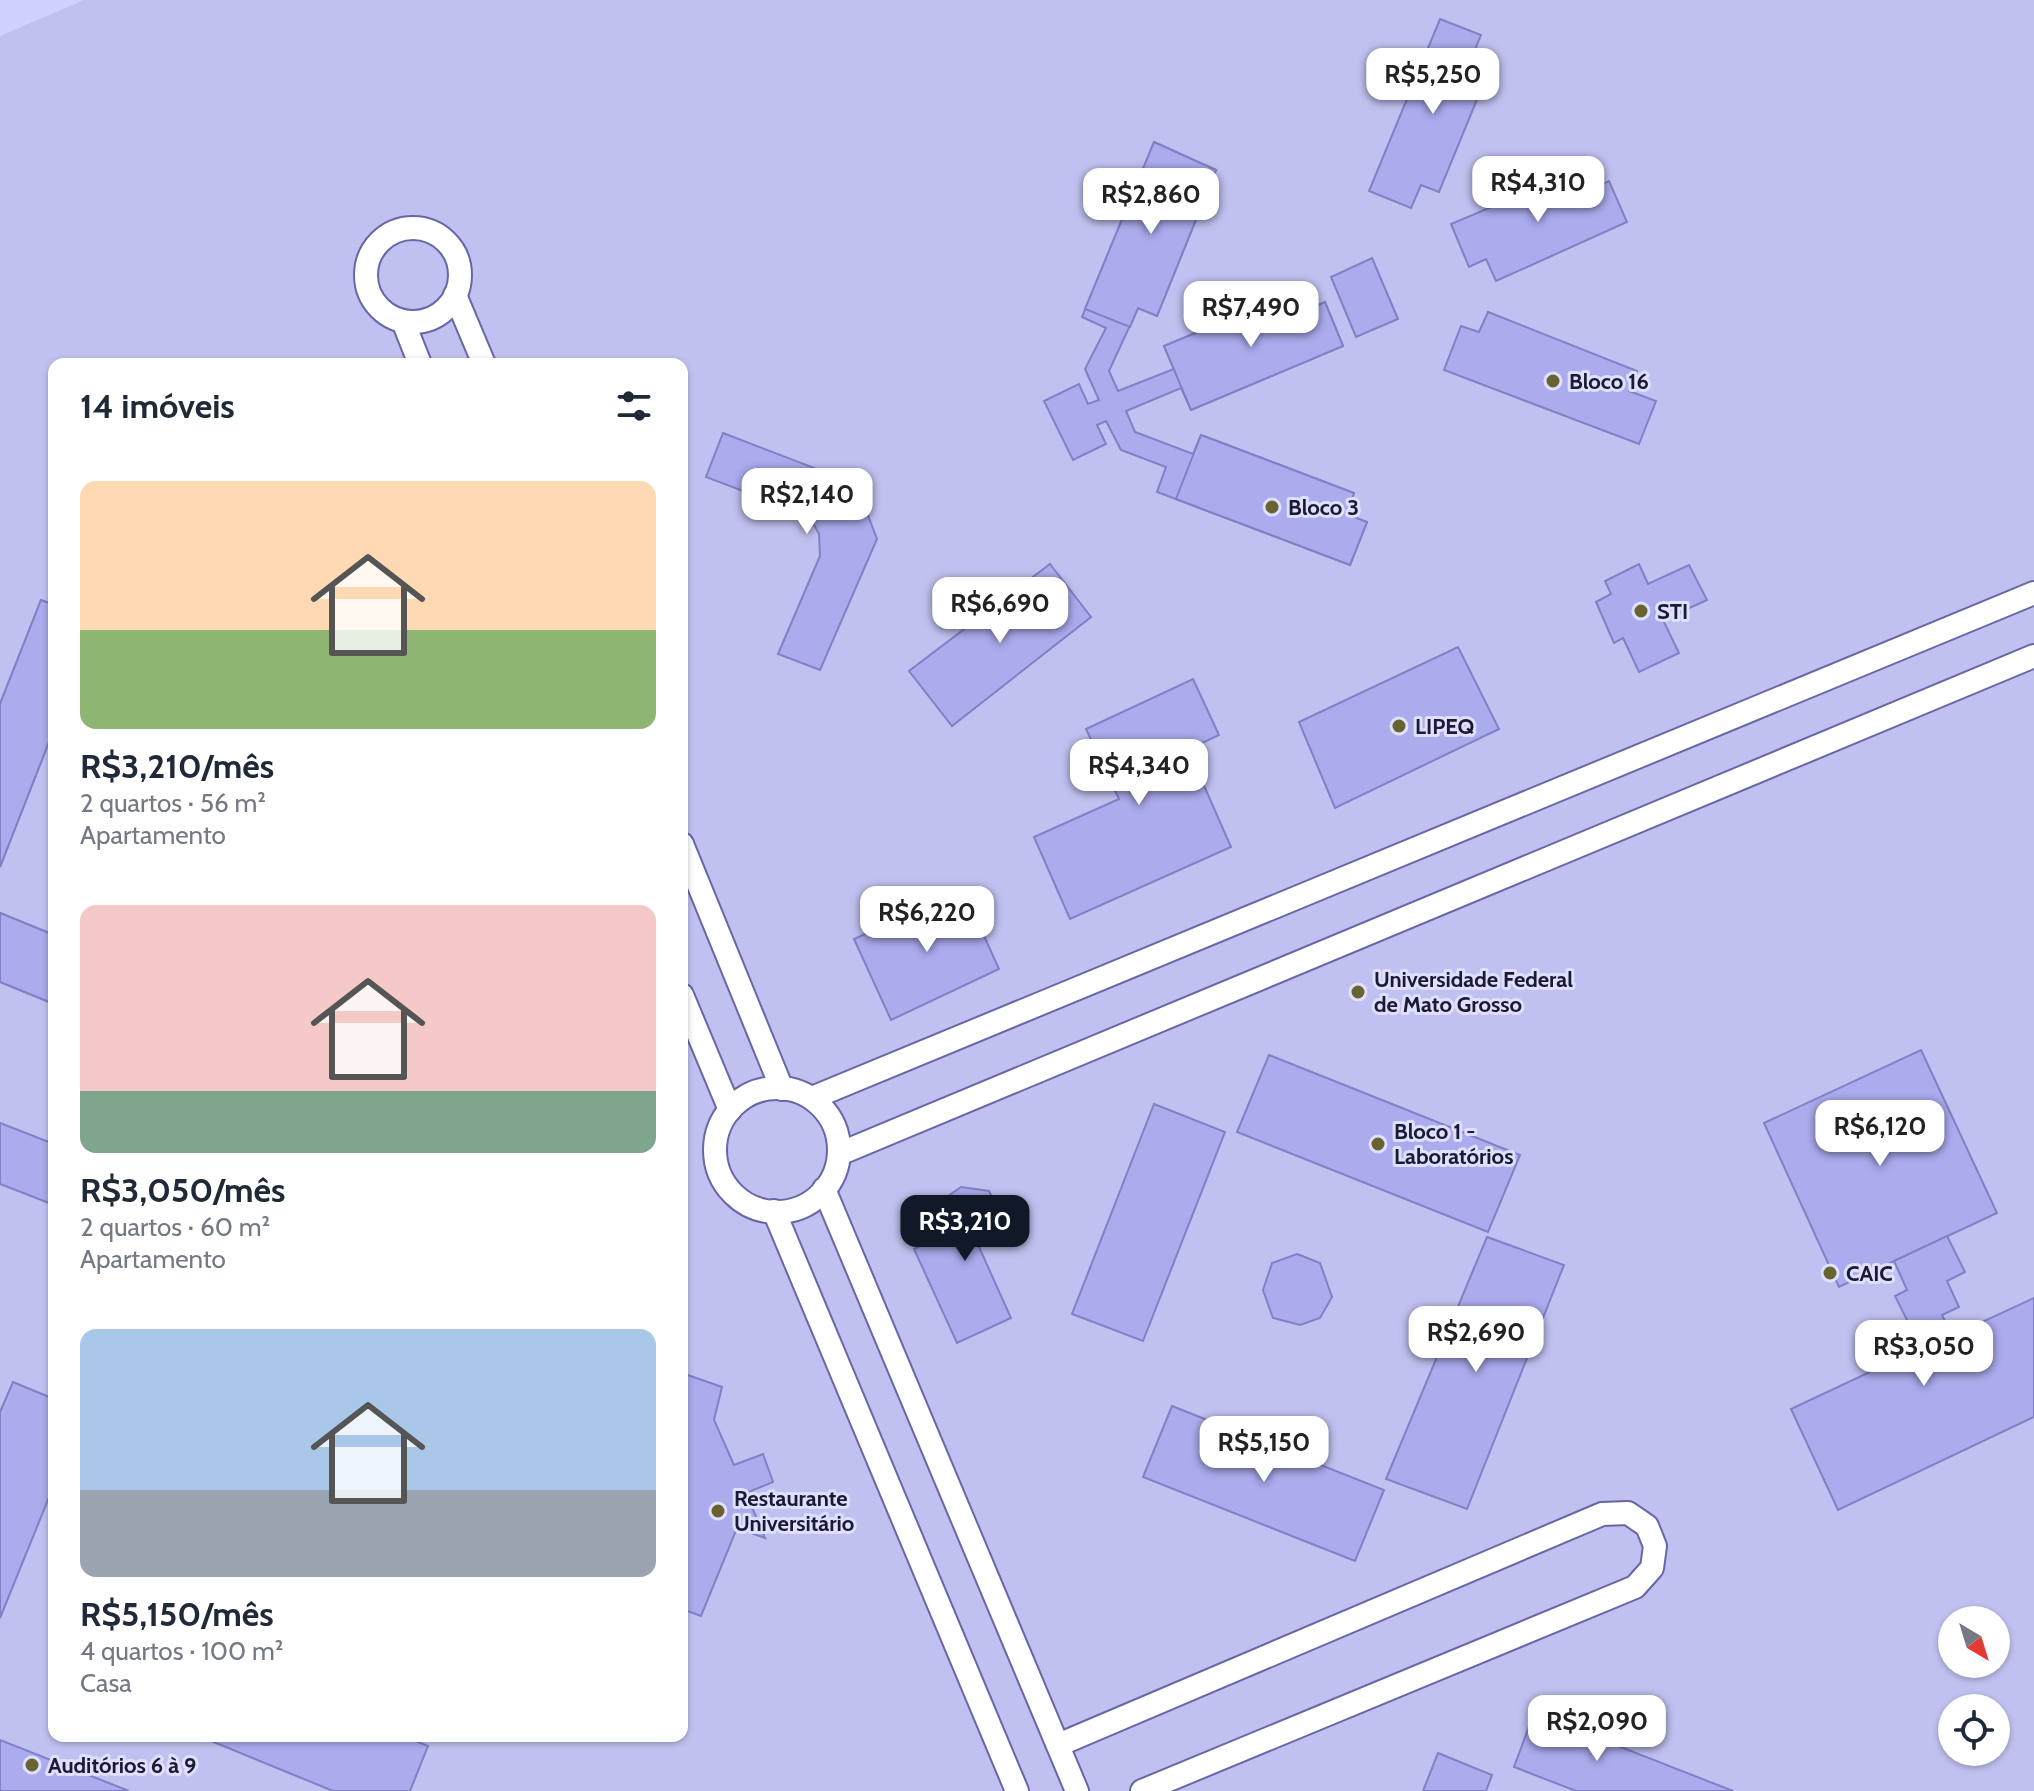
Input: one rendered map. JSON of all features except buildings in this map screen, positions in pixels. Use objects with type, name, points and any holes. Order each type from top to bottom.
[{"type":"lane","points":[[409,227],[426,229],[446,242],[459,263],[455,295],[446,308],[432,318],[403,321],[377,307],[365,279],[372,251],[393,231],[409,227]]},
{"type":"lane","points":[[455,295],[481,358]]},
{"type":"lane","points":[[403,321],[418,358]]},
{"type":"lane","points":[[812,1098],[2034,593]]},
{"type":"lane","points":[[839,1154],[2034,656]]},
{"type":"lane","points":[[688,859],[782,1089]]},
{"type":"lane","points":[[688,1009],[730,1110]]},
{"type":"lane","points":[[782,1089],[812,1098],[828,1113],[837,1132],[839,1154],[834,1175],[824,1189],[804,1205],[774,1211],[747,1205],[732,1193],[721,1177],[715,1158],[716,1138],[730,1110],[750,1093],[782,1089]]},
{"type":"lane","points":[[824,1189],[1077,1791]]},
{"type":"lane","points":[[774,1211],[1017,1791]]},
{"type":"lane","points":[[1058,1745],[1602,1514],[1628,1513],[1647,1526],[1655,1546],[1652,1568],[1635,1587],[1142,1791]]},
{"type":"shaded area","name":"Universidade Federal de Mato Grosso","points":[[84,0],[2034,0],[2034,1791],[0,1791],[0,36]]},
{"type":"place","name":"Bloco 16","points":[[1553,381]]},
{"type":"place","name":"Bloco 3","points":[[1272,507]]},
{"type":"place","name":"STI","points":[[1641,611]]},
{"type":"place","name":"LIPEQ","points":[[1399,726]]},
{"type":"place","name":"Universidade Federal de Mato Grosso","points":[[1358,992]]},
{"type":"place","name":"Bloco 1 - Laboratórios","points":[[1378,1144]]},
{"type":"place","name":"CAIC","points":[[1830,1273]]},
{"type":"place","name":"Restaurante Universitário","points":[[718,1511]]},
{"type":"place","name":"Auditórios 6 à 9","points":[[32,1765]]}]
